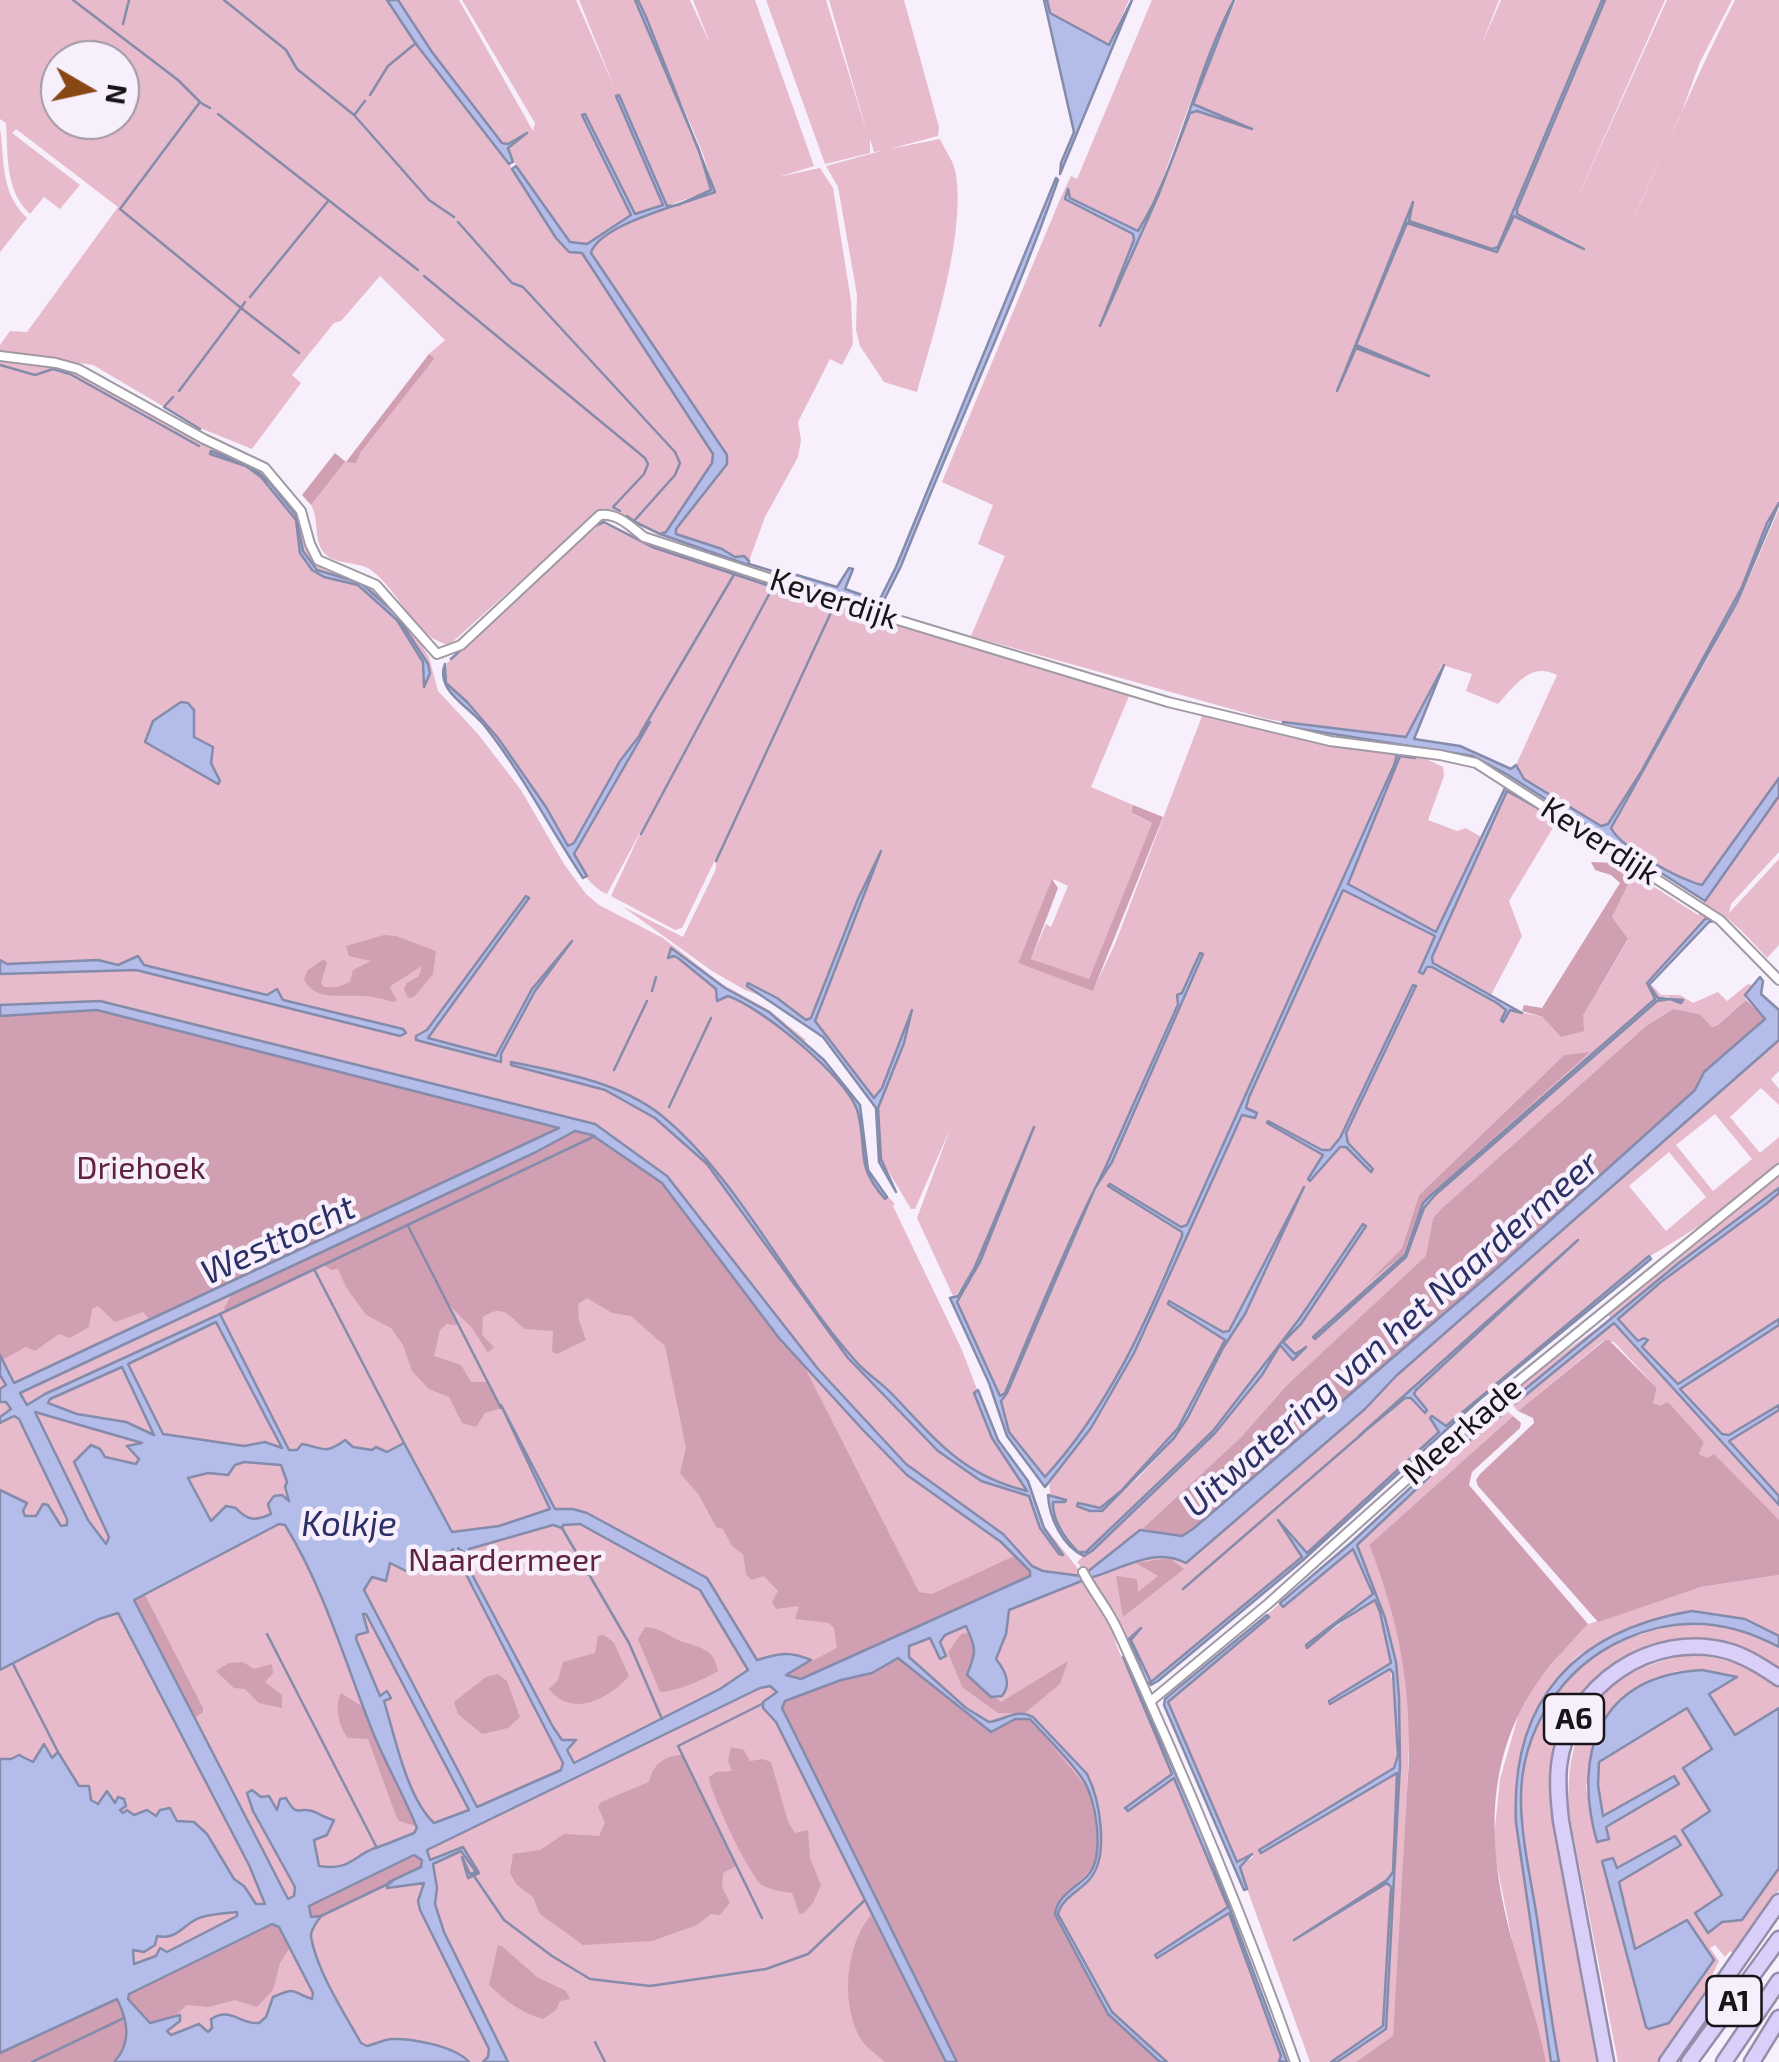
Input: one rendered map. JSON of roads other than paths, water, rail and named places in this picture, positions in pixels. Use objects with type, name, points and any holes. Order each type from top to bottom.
[{"type":"highway","name":"A6","points":[[1606,2062],[1560,1821],[1559,1764],[1576,1714],[1622,1666],[1677,1648],[1706,1647],[1732,1652],[1779,1678]]},
{"type":"highway","points":[[1667,2062],[1779,1902]]},
{"type":"highway","name":"A1","points":[[1689,2062],[1779,1939]]},
{"type":"highway","points":[[1724,2062],[1779,1981]]},
{"type":"highway","points":[[1752,2062],[1779,2018]]},
{"type":"street","name":"Keverdijk","points":[[0,356],[68,365],[265,468],[304,516],[318,560],[376,585],[437,654],[460,645],[600,515],[608,514],[660,542],[878,614],[1168,702],[1330,742],[1476,763],[1692,900],[1735,932],[1779,980]]},
{"type":"street","name":"Meerkade","points":[[1151,1701],[1268,1603],[1500,1396],[1779,1169]]},
{"type":"street","points":[[1085,1576],[1118,1629],[1151,1701],[1241,1913],[1296,2062]]},
{"type":"water","points":[[387,0],[398,0],[432,52],[502,143],[508,144],[527,133],[508,148],[513,162],[509,164]]},
{"type":"water","points":[[635,0],[646,17],[692,133]]},
{"type":"water","points":[[1044,0],[1050,13],[1109,45],[1132,0],[1060,174],[1074,132]]},
{"type":"water","points":[[1234,0],[1193,104],[1252,129],[1197,111],[1190,113],[1158,196],[1100,326],[1133,234],[1065,199],[1068,189],[1070,198],[1138,231],[1153,205],[1208,57]]},
{"type":"water","points":[[1602,0],[1517,209],[1517,214],[1584,249],[1514,216],[1497,252],[1407,223],[1356,345],[1429,376],[1356,348],[1337,391],[1413,202],[1409,221],[1492,249],[1498,247]]},
{"type":"water","points":[[619,95],[667,206],[675,205],[610,233],[591,253],[727,455],[727,464],[676,534],[735,557],[744,556],[748,565],[660,534],[666,532],[712,463],[713,454],[582,253],[569,252],[556,238],[512,169],[516,166],[570,242],[587,244],[631,215],[582,115],[585,114],[635,214],[663,205],[616,96]]},
{"type":"water","points":[[701,156],[715,192],[683,203],[711,190]]},
{"type":"water","points":[[1056,178],[1002,325],[881,606],[879,608],[788,577],[790,573],[837,587],[849,568],[853,569],[845,589],[868,597],[877,605]]},
{"type":"water","points":[[211,451],[251,466],[270,483],[296,515],[303,551],[317,570],[361,583],[396,614],[428,664],[430,673],[424,687],[423,662],[397,620],[358,585],[312,570],[300,553],[296,520],[261,477],[246,466],[210,454]]},
{"type":"water","points":[[1779,503],[1737,602],[1611,828],[1652,862],[1702,885],[1779,778],[1779,796],[1705,901],[1473,756],[1282,726],[1283,722],[1406,737],[1444,665],[1414,739],[1460,746],[1511,769],[1516,765],[1524,779],[1601,826],[1608,824],[1641,772],[1742,587]]},
{"type":"water","points":[[445,664],[446,683],[498,738],[568,846],[574,843],[620,761],[650,722],[574,854],[587,876],[583,878],[498,743],[448,689],[444,682]]},
{"type":"water","points":[[181,702],[194,710],[194,737],[213,747],[211,763],[218,784],[145,742],[153,721]]},
{"type":"water","points":[[1386,751],[1415,758],[1400,756],[1348,884],[1436,932],[1506,786],[1559,820],[1507,791],[1432,957],[1433,963],[1522,1013],[1510,1010],[1503,1022],[1506,1010],[1497,1003],[1432,967],[1427,967],[1423,974],[1419,972],[1435,936],[1343,890],[1249,1097],[1246,1108],[1257,1113],[1255,1118],[1242,1115],[1134,1353],[1091,1428],[1045,1487],[1007,1436],[989,1383],[950,1298],[958,1296],[974,1269],[1034,1127],[980,1262],[957,1302],[1000,1396],[1005,1393],[1094,1190],[1007,1393],[1001,1401],[1009,1432],[1045,1477],[1107,1393],[1140,1332],[1182,1236],[1182,1232],[1108,1186],[1181,1227],[1187,1225],[1394,765],[1397,755]]},
{"type":"water","points":[[881,851],[815,1021],[874,1098],[882,1088],[912,1010],[904,1043],[878,1108],[881,1159],[896,1192],[879,1162],[876,1108],[823,1037],[747,986],[748,983],[777,998],[806,1020],[811,1018]]},
{"type":"water","points":[[526,896],[529,898],[428,1038],[496,1056],[532,989],[572,941],[535,991],[501,1054],[501,1062],[416,1040],[427,1030]]},
{"type":"water","points":[[1706,918],[1714,921],[1649,985],[1658,998],[1683,1000],[1681,1003],[1670,999],[1657,1001],[1435,1195],[1424,1208],[1406,1257],[1315,1339],[1405,1255],[1423,1203],[1430,1196],[1655,999],[1647,983]]},
{"type":"water","points":[[671,948],[725,988],[769,1012],[824,1060],[860,1105],[868,1170],[885,1199],[865,1167],[858,1113],[839,1082],[761,1014],[728,996],[717,1001],[716,989],[678,958],[668,958]]},
{"type":"water","points":[[1200,953],[1203,954],[1112,1162],[1095,1187],[1178,1004],[1177,995],[1182,993]]},
{"type":"water","points":[[138,956],[144,965],[267,995],[277,989],[283,1000],[403,1029],[406,1033],[400,1036],[136,970],[0,974],[0,960],[7,964],[98,960],[118,965]]},
{"type":"water","points":[[1760,977],[1761,994],[1779,1010],[1779,1040],[1186,1563],[1174,1558],[1149,1558],[1089,1578],[1086,1573],[1140,1530],[1182,1536],[1193,1529],[1495,1270],[1695,1090],[1704,1072],[1765,1019],[1745,995]]},
{"type":"water","points":[[1413,985],[1416,986],[1346,1133],[1348,1143],[1373,1169],[1371,1172],[1346,1147],[1340,1147],[1310,1181],[1323,1155],[1268,1121],[1322,1150],[1330,1150],[1340,1138]]},
{"type":"water","name":"Kolkje","points":[[100,1001],[595,1124],[667,1176],[818,1369],[906,1464],[1003,1534],[1032,1566],[1081,1576],[1084,1580],[1009,1610],[1006,1634],[996,1659],[1006,1677],[1007,1687],[1002,1696],[991,1697],[967,1675],[974,1651],[966,1626],[945,1635],[940,1642],[946,1656],[940,1659],[930,1638],[909,1646],[909,1657],[966,1708],[989,1722],[1016,1714],[1033,1717],[1087,1774],[1099,1813],[1099,1857],[1089,1880],[1067,1899],[1058,1914],[1112,2012],[1167,2062],[1160,2062],[1108,2014],[1055,1914],[1064,1896],[1089,1874],[1097,1853],[1095,1811],[1082,1778],[1030,1719],[1015,1719],[991,1732],[898,1658],[872,1673],[785,1701],[782,1708],[957,2062],[946,2062],[776,1722],[763,1708],[763,1702],[777,1692],[770,1686],[427,1850],[430,1860],[463,1847],[479,1873],[468,1878],[462,1857],[470,1874],[476,1872],[461,1851],[433,1864],[435,1904],[444,1932],[508,2062],[483,2062],[489,2049],[420,1910],[418,1901],[424,1883],[387,1888],[389,1882],[421,1867],[422,1860],[414,1855],[309,1906],[311,1917],[321,1916],[311,1934],[314,1950],[361,2043],[367,2046],[391,2039],[421,2042],[443,2047],[469,2062],[114,2062],[126,2040],[124,2015],[117,1999],[0,2053],[0,1759],[19,1755],[33,1762],[44,1744],[52,1758],[58,1752],[79,1786],[89,1786],[91,1800],[98,1804],[107,1791],[115,1803],[118,1797],[124,1799],[126,1806],[120,1810],[123,1813],[127,1810],[134,1815],[147,1810],[156,1816],[160,1810],[170,1808],[177,1821],[194,1822],[207,1834],[234,1879],[256,1904],[265,1904],[249,1865],[118,1613],[0,1670],[0,1490],[27,1503],[25,1516],[36,1516],[43,1504],[48,1505],[61,1526],[67,1525],[67,1519],[19,1419],[14,1416],[0,1423],[0,1417],[11,1409],[6,1402],[0,1402],[0,1389],[6,1385],[0,1375],[0,1355],[14,1383],[559,1128],[97,1010],[0,1016],[0,1005]],"holes":[[[575,1131],[592,1135],[662,1183],[779,1338],[863,1430],[907,1475],[1001,1542],[1030,1571],[1030,1576],[801,1679],[786,1675],[811,1660],[784,1654],[757,1660],[707,1578],[587,1513],[555,1509],[501,1405],[550,1509],[499,1526],[452,1532],[404,1443],[387,1452],[376,1447],[353,1447],[345,1440],[327,1449],[302,1444],[297,1450],[289,1450],[220,1314],[27,1405],[20,1393]],[[216,1322],[282,1448],[265,1442],[244,1446],[163,1434],[128,1364]],[[122,1367],[154,1435],[126,1422],[77,1414],[48,1403]],[[35,1412],[142,1443],[127,1446],[139,1459],[136,1464],[105,1457],[91,1445],[74,1462],[109,1537],[106,1544],[88,1520]],[[244,1462],[281,1465],[289,1501],[282,1495],[274,1496],[268,1504],[271,1514],[256,1519],[226,1506],[211,1521],[188,1478],[208,1473],[228,1475],[235,1465]],[[279,1524],[285,1525],[311,1574],[377,1742],[417,1828],[414,1833],[368,1851],[345,1865],[319,1866],[314,1840],[327,1835],[334,1820],[312,1811],[295,1810],[286,1798],[280,1799],[277,1810],[269,1796],[261,1797],[252,1790],[247,1793],[253,1811],[295,1887],[294,1896],[288,1899],[134,1600]],[[580,1524],[700,1590],[748,1670],[720,1689],[574,1763],[567,1750],[576,1740],[562,1740],[553,1727],[458,1548],[468,1555],[469,1549],[553,1525],[562,1528]],[[453,1549],[563,1763],[561,1770],[477,1807],[364,1590],[372,1577],[386,1581],[390,1563],[406,1571],[420,1564],[436,1572]],[[366,1614],[469,1810],[434,1823],[425,1812],[409,1783],[398,1749],[384,1701],[391,1698],[387,1691],[380,1696],[356,1639],[368,1632]],[[237,1912],[237,1916],[167,1952],[160,1948],[156,1956],[134,1964],[133,1950],[144,1952],[155,1945],[157,1936],[176,1934],[206,1916]],[[272,1924],[279,1927],[313,1993],[312,1999],[294,1991],[273,1997],[266,2017],[259,2023],[224,2014],[211,2019],[208,2032],[199,2024],[171,2035],[167,2031],[180,2021],[180,2015],[150,2023],[128,1999],[129,1994]]]},
{"type":"water","points":[[511,1062],[608,1086],[661,1115],[722,1178],[819,1316],[859,1365],[968,1466],[1027,1491],[992,1438],[974,1393],[978,1390],[998,1440],[1028,1481],[1044,1528],[1063,1555],[1040,1528],[1029,1496],[981,1481],[938,1451],[848,1358],[707,1164],[655,1118],[605,1090]]},
{"type":"water","points":[[1304,1187],[1245,1314],[1174,1438],[1102,1511],[1077,1506],[1078,1503],[1100,1508],[1121,1491],[1178,1428],[1225,1340],[1168,1304],[1169,1301],[1223,1332],[1229,1331]]},
{"type":"water","points":[[1779,1188],[1779,1193],[1766,1204],[1618,1319],[1638,1341],[1648,1340],[1642,1347],[1678,1384],[1779,1319],[1779,1325],[1680,1389],[1722,1434],[1729,1435],[1779,1405],[1779,1410],[1729,1441],[1779,1496],[1779,1505],[1614,1323],[1516,1403],[1513,1399],[1680,1262]]},
{"type":"water","points":[[1363,1224],[1366,1226],[1301,1324],[1283,1342],[1295,1354],[1306,1347],[1293,1360],[1280,1345],[1262,1375],[1215,1433],[1092,1551],[1084,1556],[1076,1552],[1054,1522],[1048,1495],[1066,1500],[1053,1502],[1057,1522],[1078,1552],[1086,1552],[1213,1431],[1300,1318]]},
{"type":"water","points":[[1578,1240],[1416,1390],[1414,1394],[1427,1410],[1425,1413],[1411,1398],[1405,1398],[1359,1436]]},
{"type":"water","points":[[1649,1256],[1651,1259],[1480,1399],[1302,1561],[1158,1681],[1151,1685],[1146,1681],[1129,1639],[1141,1628],[1131,1640],[1151,1682],[1302,1557],[1278,1520],[1307,1553],[1439,1432],[1432,1416],[1446,1426]]},
{"type":"water","points":[[1501,1410],[1503,1414],[1461,1447],[1357,1545],[1385,1618],[1396,1662],[1400,1765],[1386,2029],[1337,2062],[1331,2062],[1383,2026],[1391,1887],[1387,1883],[1294,1940],[1387,1880],[1393,1872],[1397,1773],[1261,1853],[1259,1850],[1394,1768],[1398,1755],[1393,1673],[1390,1669],[1330,1704],[1329,1701],[1391,1663],[1375,1600],[1307,1648],[1306,1645],[1373,1594],[1353,1549],[1283,1607],[1280,1603],[1466,1436]]},
{"type":"water","points":[[1692,1611],[1745,1619],[1779,1636],[1779,1647],[1741,1631],[1703,1624],[1664,1626],[1625,1639],[1602,1651],[1563,1685],[1548,1705],[1527,1752],[1522,1778],[1522,1818],[1559,2062],[1551,2062],[1516,1823],[1517,1780],[1524,1741],[1538,1708],[1558,1679],[1583,1655],[1614,1635]]},
{"type":"water","points":[[1267,1615],[1168,1702],[1237,1862],[1252,1854],[1240,1867],[1247,1889],[1244,1890],[1164,1705],[1165,1699]]},
{"type":"water","points":[[1123,1657],[1199,1826],[1287,2062],[1279,2061],[1281,2056],[1229,1913],[1157,1958],[1155,1955],[1228,1907],[1174,1778],[1128,1811],[1125,1808],[1172,1774]]},
{"type":"water","points":[[1702,1670],[1737,1677],[1709,1694],[1735,1735],[1779,1708],[1779,1868],[1742,1920],[1722,1922],[1708,1933],[1695,1913],[1722,1895],[1682,1830],[1710,1811],[1683,1768],[1712,1749],[1687,1708],[1599,1762],[1603,1816],[1674,1776],[1679,1784],[1606,1827],[1609,1839],[1597,1842],[1588,1778],[1592,1750],[1602,1725],[1617,1704],[1639,1687],[1667,1675]]},
{"type":"water","points":[[1675,1836],[1681,1845],[1619,1882],[1635,1949],[1687,1920],[1714,1960],[1669,2023],[1649,2029],[1602,1861],[1613,1858],[1617,1868]]},
{"type":"waterway","points":[[73,0],[178,80],[200,102],[120,209],[241,308],[245,302]]},
{"type":"waterway","points":[[123,24],[129,0]]},
{"type":"waterway","points":[[224,0],[286,50],[297,69],[354,115],[429,200],[454,217]]},
{"type":"waterway","points":[[370,95],[388,66],[416,43]]},
{"type":"waterway","points":[[355,114],[365,101]]},
{"type":"waterway","points":[[201,103],[210,108]]},
{"type":"waterway","points":[[218,114],[418,270]]},
{"type":"waterway","points":[[250,297],[328,201]]},
{"type":"waterway","points":[[458,222],[675,452],[680,463],[675,475],[634,521],[627,516]]},
{"type":"waterway","points":[[424,276],[645,458],[648,464],[644,474],[613,507],[620,511]]},
{"type":"waterway","points":[[179,391],[241,308],[299,353]]},
{"type":"waterway","points":[[0,365],[35,375],[53,369],[70,374],[199,446]]},
{"type":"waterway","points":[[173,397],[164,407],[200,429]]},
{"type":"waterway","points":[[474,638],[595,526],[604,522],[652,547],[773,587],[641,834]]},
{"type":"waterway","points":[[635,522],[660,534]]},
{"type":"waterway","points":[[749,564],[775,572]]},
{"type":"waterway","points":[[640,734],[735,573]]},
{"type":"waterway","points":[[716,861],[834,606],[784,590]]},
{"type":"waterway","points":[[836,607],[864,615]]},
{"type":"waterway","points":[[451,659],[465,646]]},
{"type":"waterway","points":[[652,991],[656,977]]},
{"type":"waterway","points":[[614,1070],[647,1001]]},
{"type":"waterway","points":[[669,1107],[711,1018]]},
{"type":"waterway","points":[[220,1314],[595,1136]]},
{"type":"waterway","points":[[408,1226],[501,1408]]},
{"type":"waterway","points":[[315,1271],[404,1443]]},
{"type":"waterway","points":[[1183,1589],[1363,1433]]},
{"type":"waterway","points":[[562,1528],[629,1643],[662,1719]]},
{"type":"waterway","points":[[267,1634],[377,1848]]},
{"type":"waterway","points":[[13,1664],[58,1752]]},
{"type":"waterway","points":[[762,1704],[678,1746],[762,1918]]},
{"type":"waterway","points":[[474,1876],[504,1920],[552,1956],[590,1979],[650,1986],[766,1969],[808,1954],[865,1900]]},
{"type":"waterway","points":[[321,1916],[392,1882]]},
{"type":"waterway","points":[[32,2062],[124,2018]]},
{"type":"waterway","points":[[595,2042],[605,2062]]},
{"type":"park label","name":"Driehoek","points":[[141,1168]]},
{"type":"park label","name":"Naardermeer","points":[[505,1560]]},
{"type":"water label","name":"Westtocht","points":[[278,1240]]},
{"type":"water label","name":"Uitwatering van het Naardermeer","points":[[1391,1334]]}]
